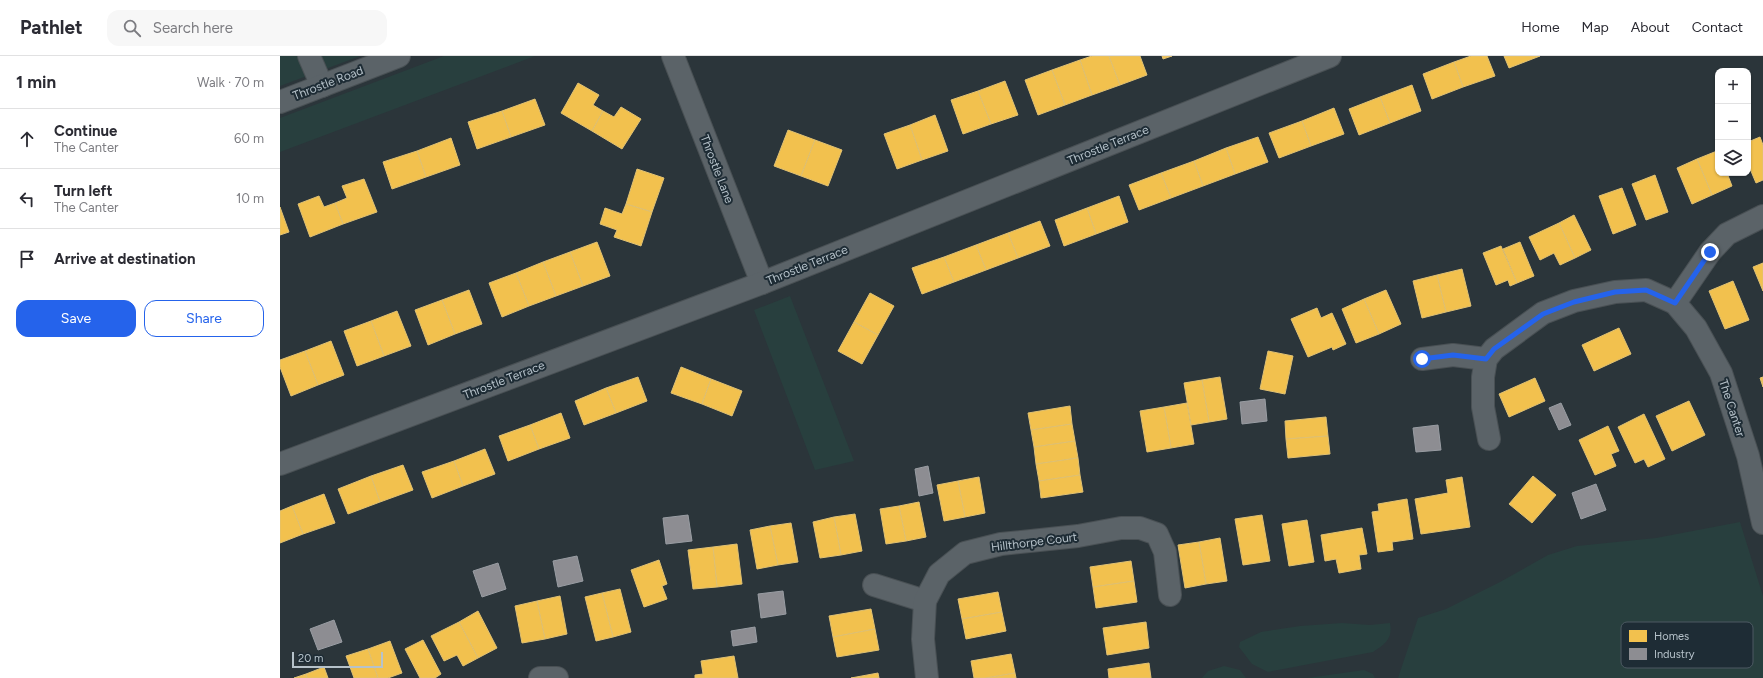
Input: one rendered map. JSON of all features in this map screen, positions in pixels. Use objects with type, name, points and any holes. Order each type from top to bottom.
[{"type":"street","points":[[309,56],[322,86]]},
{"type":"street","name":"Throstle Road","points":[[280,102],[399,56]]},
{"type":"street","name":"Throstle Lane","points":[[673,56],[762,283]]},
{"type":"street","name":"Throstle Terrace","points":[[280,464],[762,283],[1330,56]]},
{"type":"street","points":[[1675,303],[1710,252],[1727,234],[1763,216]]},
{"type":"street","name":"The Canter","points":[[1486,359],[1494,349],[1543,314],[1574,302],[1615,292],[1646,290],[1675,303],[1696,328],[1721,373],[1756,454],[1763,523]]},
{"type":"street","points":[[1422,359],[1453,355],[1486,359],[1483,377],[1483,407],[1489,439]]},
{"type":"street","name":"Hillthorpe Court","points":[[927,678],[923,639],[925,601],[940,574],[965,553],[1001,544],[1078,536],[1121,528],[1140,528],[1157,534],[1165,552],[1170,595]]},
{"type":"street","points":[[874,585],[925,601]]},
{"type":"street","points":[[540,678],[557,678]]},
{"type":"green space","points":[[280,56],[360,56],[280,86]]},
{"type":"green space","points":[[444,56],[535,56],[280,152],[280,118]]},
{"type":"green space","points":[[790,296],[854,461],[815,470],[754,310]]},
{"type":"green space","points":[[1740,522],[1763,596],[1763,678],[1398,678],[1418,618],[1446,609],[1500,582],[1548,555],[1577,546],[1656,538]]},
{"type":"green space","points":[[1342,623],[1370,625],[1390,623],[1391,629],[1389,637],[1384,644],[1373,652],[1268,672],[1252,664],[1239,647],[1240,642],[1261,632],[1300,626]]},
{"type":"green space","points":[[1224,666],[1240,670],[1246,678],[1202,678],[1208,671]]},
{"type":"green space","points":[[1364,670],[1373,674],[1375,678],[1307,678]]},
{"type":"building: Homes","points":[[1092,56],[1109,56],[1120,85],[1092,95],[1080,60]]},
{"type":"building: Homes","points":[[1109,56],[1140,56],[1147,75],[1120,85]]},
{"type":"building: Homes","points":[[1162,56],[1172,56],[1163,59]]},
{"type":"building: Homes","points":[[1471,56],[1487,56],[1495,76],[1463,87],[1454,62]]},
{"type":"building: Homes","points":[[1504,56],[1540,56],[1509,68]]},
{"type":"building: Homes","points":[[1080,60],[1092,95],[1065,105],[1052,70]]},
{"type":"building: Homes","points":[[1454,62],[1463,87],[1432,99],[1423,74]]},
{"type":"building: Homes","points":[[1052,70],[1065,105],[1038,115],[1025,80]]},
{"type":"building: Homes","points":[[1005,81],[1018,115],[991,124],[978,91]]},
{"type":"building: Homes","points":[[578,83],[599,95],[593,105],[603,111],[592,131],[561,113]]},
{"type":"building: Homes","points":[[1412,85],[1421,111],[1390,123],[1380,97]]},
{"type":"building: Homes","points":[[978,91],[991,124],[963,134],[951,100]]},
{"type":"building: Homes","points":[[1380,97],[1390,123],[1359,135],[1349,109]]},
{"type":"building: Homes","points":[[535,99],[545,125],[511,137],[502,111]]},
{"type":"building: Homes","points":[[621,107],[641,119],[622,149],[592,131],[603,111],[614,117]]},
{"type":"building: Homes","points":[[1334,108],[1344,134],[1311,146],[1302,121]]},
{"type":"building: Homes","points":[[502,111],[511,137],[477,149],[468,122]]},
{"type":"building: Homes","points":[[935,115],[948,151],[922,160],[910,125]]},
{"type":"building: Homes","points":[[1302,121],[1311,146],[1279,158],[1269,133]]},
{"type":"building: Homes","points":[[910,125],[922,160],[897,169],[884,134]]},
{"type":"building: Homes","points":[[788,130],[815,140],[801,176],[774,166]]},
{"type":"building: Homes","points":[[1258,137],[1268,162],[1235,174],[1226,148]]},
{"type":"building: Homes","points":[[1760,137],[1763,145],[1763,180],[1756,183],[1751,171],[1751,141]]},
{"type":"building: Homes","points":[[451,138],[460,165],[426,177],[417,151]]},
{"type":"building: Homes","points":[[815,140],[842,150],[828,186],[801,176]]},
{"type":"building: Homes","points":[[1226,148],[1235,174],[1203,186],[1194,161]]},
{"type":"building: Homes","points":[[417,151],[426,177],[392,189],[383,162]]},
{"type":"building: Homes","points":[[1715,152],[1715,176],[1728,176],[1732,186],[1712,195],[1697,159]]},
{"type":"building: Homes","points":[[1697,159],[1712,195],[1692,204],[1677,168]]},
{"type":"building: Homes","points":[[1194,161],[1203,186],[1171,198],[1161,173]]},
{"type":"building: Homes","points":[[637,169],[664,178],[652,212],[626,204]]},
{"type":"building: Homes","points":[[1161,173],[1171,198],[1139,210],[1129,185]]},
{"type":"building: Homes","points":[[1655,175],[1668,212],[1646,220],[1632,184]]},
{"type":"building: Homes","points":[[364,179],[377,212],[343,224],[335,203],[347,198],[342,186]]},
{"type":"building: Homes","points":[[1622,188],[1636,225],[1613,234],[1599,196]]},
{"type":"building: Homes","points":[[319,196],[324,207],[335,203],[343,224],[310,237],[298,204]]},
{"type":"building: Homes","points":[[1119,196],[1128,222],[1096,234],[1087,208]]},
{"type":"building: Homes","points":[[626,204],[652,212],[641,246],[614,237],[617,230],[600,224],[605,208],[622,214]]},
{"type":"building: Homes","points":[[280,207],[289,232],[280,235]]},
{"type":"building: Homes","points":[[1087,208],[1096,234],[1064,246],[1055,220]]},
{"type":"building: Homes","points":[[1574,215],[1591,250],[1575,258],[1559,223]]},
{"type":"building: Homes","points":[[1040,221],[1050,246],[1018,258],[1008,233]]},
{"type":"building: Homes","points":[[1559,223],[1575,258],[1560,265],[1554,253],[1540,260],[1529,237]]},
{"type":"building: Homes","points":[[1008,233],[1018,258],[986,270],[976,245]]},
{"type":"building: Homes","points":[[597,242],[610,276],[583,286],[570,252]]},
{"type":"building: Homes","points":[[1520,242],[1534,276],[1517,283],[1503,249]]},
{"type":"building: Homes","points":[[976,245],[986,270],[954,282],[944,257]]},
{"type":"building: Homes","points":[[1501,246],[1517,283],[1510,286],[1508,280],[1496,285],[1483,253]]},
{"type":"building: Homes","points":[[570,252],[583,286],[556,296],[543,262]]},
{"type":"building: Homes","points":[[944,257],[954,282],[922,294],[912,268]]},
{"type":"building: Homes","points":[[543,262],[556,296],[529,306],[516,273]]},
{"type":"building: Homes","points":[[1763,263],[1763,291],[1753,267]]},
{"type":"building: Homes","points":[[1462,269],[1471,306],[1446,312],[1437,275]]},
{"type":"building: Homes","points":[[516,273],[529,306],[502,317],[489,283]]},
{"type":"building: Homes","points":[[1437,275],[1446,312],[1422,318],[1413,281]]},
{"type":"building: Homes","points":[[1733,281],[1749,320],[1725,329],[1709,291]]},
{"type":"building: Homes","points":[[469,290],[482,324],[455,334],[442,300]]},
{"type":"building: Homes","points":[[1386,290],[1401,324],[1379,334],[1364,299]]},
{"type":"building: Homes","points":[[870,293],[894,306],[878,335],[854,322]]},
{"type":"building: Homes","points":[[1364,299],[1379,334],[1356,343],[1342,309]]},
{"type":"building: Homes","points":[[442,300],[455,334],[428,345],[415,310]]},
{"type":"building: Homes","points":[[1317,308],[1321,318],[1332,313],[1346,344],[1333,350],[1332,347],[1308,357],[1291,319]]},
{"type":"building: Homes","points":[[397,311],[411,346],[384,356],[371,321]]},
{"type":"building: Homes","points":[[371,321],[384,356],[357,366],[344,331]]},
{"type":"building: Homes","points":[[854,322],[878,335],[862,364],[838,351]]},
{"type":"building: Homes","points":[[1619,328],[1631,354],[1594,371],[1582,345]]},
{"type":"building: Homes","points":[[331,341],[344,375],[318,385],[305,351]]},
{"type":"building: Homes","points":[[305,351],[318,385],[291,396],[280,367],[280,360]]},
{"type":"building: Homes","points":[[1268,351],[1293,356],[1285,394],[1260,389]]},
{"type":"building: Homes","points":[[681,367],[711,379],[702,404],[671,393]]},
{"type":"building: Homes","points":[[638,377],[647,401],[616,413],[606,388]]},
{"type":"building: Homes","points":[[1220,377],[1227,419],[1209,422],[1202,380]]},
{"type":"building: Homes","points":[[1763,377],[1763,387],[1760,378]]},
{"type":"building: Homes","points":[[1535,378],[1545,401],[1509,417],[1499,394]]},
{"type":"building: Homes","points":[[711,379],[742,391],[732,416],[702,404]]},
{"type":"building: Homes","points":[[1202,380],[1209,422],[1191,425],[1184,383]]},
{"type":"building: Homes","points":[[606,388],[616,413],[584,425],[575,401]]},
{"type":"building: Homes","points":[[1689,401],[1705,435],[1672,451],[1656,416]]},
{"type":"building: Homes","points":[[1187,403],[1194,444],[1171,448],[1164,407]]},
{"type":"building: Homes","points":[[1070,406],[1072,424],[1031,430],[1028,413]]},
{"type":"building: Homes","points":[[1164,407],[1171,448],[1147,452],[1140,411]]},
{"type":"building: Homes","points":[[561,413],[570,438],[539,449],[530,425]]},
{"type":"building: Homes","points":[[1644,414],[1665,459],[1648,467],[1644,459],[1635,463],[1618,427]]},
{"type":"building: Homes","points":[[1326,417],[1328,436],[1286,439],[1285,421]]},
{"type":"building: Homes","points":[[1072,424],[1075,441],[1034,447],[1031,430]]},
{"type":"building: Homes","points":[[530,425],[539,449],[508,461],[499,436]]},
{"type":"building: Homes","points":[[1608,426],[1619,451],[1611,454],[1616,466],[1595,475],[1579,440]]},
{"type":"building: Homes","points":[[1328,436],[1330,454],[1288,458],[1286,439]]},
{"type":"building: Homes","points":[[1075,441],[1078,458],[1036,464],[1034,447]]},
{"type":"building: Homes","points":[[485,449],[495,474],[463,486],[454,461]]},
{"type":"building: Homes","points":[[1078,458],[1080,475],[1039,481],[1036,464]]},
{"type":"building: Homes","points":[[454,461],[463,486],[432,498],[422,472]]},
{"type":"building: Homes","points":[[403,465],[413,490],[380,502],[371,476]]},
{"type":"building: Homes","points":[[1080,475],[1083,492],[1041,498],[1039,481]]},
{"type":"building: Homes","points":[[371,476],[380,502],[348,514],[338,489]]},
{"type":"building: Homes","points":[[1533,476],[1556,495],[1532,523],[1509,504]]},
{"type":"building: Homes","points":[[979,477],[985,513],[965,517],[958,481]]},
{"type":"building: Homes","points":[[1462,477],[1470,527],[1421,534],[1415,499],[1448,493],[1446,480]]},
{"type":"building: Homes","points":[[958,481],[965,517],[944,521],[937,485]]},
{"type":"building: Homes","points":[[324,494],[335,523],[303,534],[292,506]]},
{"type":"building: Homes","points":[[1407,499],[1413,539],[1392,542],[1393,550],[1378,552],[1372,512],[1379,511],[1378,504]]},
{"type":"building: Homes","points":[[919,502],[926,537],[906,541],[899,506]]},
{"type":"building: Homes","points":[[292,506],[303,534],[280,543],[280,511]]},
{"type":"building: Homes","points":[[899,506],[906,541],[886,544],[880,509]]},
{"type":"building: Homes","points":[[855,514],[862,551],[841,555],[834,517]]},
{"type":"building: Homes","points":[[1262,515],[1270,561],[1243,565],[1235,519]]},
{"type":"building: Homes","points":[[834,517],[841,555],[820,558],[813,522]]},
{"type":"building: Homes","points":[[1307,520],[1314,562],[1289,566],[1282,524]]},
{"type":"building: Homes","points":[[791,523],[798,562],[778,565],[770,526]]},
{"type":"building: Homes","points":[[770,526],[778,565],[757,569],[750,530]]},
{"type":"building: Homes","points":[[1362,528],[1367,554],[1359,555],[1361,569],[1339,573],[1336,559],[1325,561],[1321,535]]},
{"type":"building: Homes","points":[[1220,538],[1227,581],[1206,584],[1199,542]]},
{"type":"building: Homes","points":[[1199,542],[1206,584],[1185,588],[1178,545]]},
{"type":"building: Homes","points":[[737,544],[742,584],[717,587],[713,547]]},
{"type":"building: Homes","points":[[713,547],[717,587],[693,589],[688,550]]},
{"type":"building: Homes","points":[[659,560],[667,584],[662,586],[667,599],[644,607],[631,570]]},
{"type":"building: Homes","points":[[1131,561],[1134,581],[1093,587],[1090,567]]},
{"type":"building: Homes","points":[[1134,581],[1137,602],[1096,608],[1093,587]]},
{"type":"building: Homes","points":[[620,589],[631,632],[613,637],[602,593]]},
{"type":"building: Homes","points":[[998,592],[1002,612],[962,619],[958,599]]},
{"type":"building: Homes","points":[[602,593],[613,637],[596,641],[585,597]]},
{"type":"building: Homes","points":[[560,596],[567,634],[545,639],[537,601]]},
{"type":"building: Homes","points":[[537,601],[545,639],[522,643],[515,606]]},
{"type":"building: Homes","points":[[871,609],[875,629],[833,637],[829,616]]},
{"type":"building: Homes","points":[[478,611],[497,648],[478,658],[459,622]]},
{"type":"building: Homes","points":[[1002,612],[1006,631],[966,639],[962,619]]},
{"type":"building: Homes","points":[[459,622],[478,658],[463,666],[457,655],[444,661],[431,636]]},
{"type":"building: Homes","points":[[1146,622],[1149,648],[1107,655],[1103,628]]},
{"type":"building: Homes","points":[[875,629],[879,650],[837,657],[833,637]]},
{"type":"building: Homes","points":[[423,640],[441,674],[435,678],[420,678],[405,649]]},
{"type":"building: Homes","points":[[390,641],[402,673],[388,678],[378,678],[368,649]]},
{"type":"building: Homes","points":[[368,649],[378,678],[354,678],[346,656]]},
{"type":"building: Homes","points":[[1011,654],[1015,673],[986,678],[974,678],[971,661]]},
{"type":"building: Homes","points":[[734,656],[738,678],[695,678],[695,675],[703,674],[701,661]]},
{"type":"building: Homes","points":[[1149,663],[1151,678],[1109,678],[1108,669]]},
{"type":"building: Homes","points":[[324,667],[328,678],[307,678],[306,674]]},
{"type":"building: Homes","points":[[878,673],[879,678],[851,678]]},
{"type":"building: Homes","points":[[1015,673],[1016,678],[986,678]]},
{"type":"building: Homes","points":[[306,674],[307,678],[294,678]]},
{"type":"building: Industry","points":[[1265,399],[1267,421],[1242,424],[1240,402]]},
{"type":"building: Industry","points":[[1561,403],[1571,425],[1559,430],[1549,408]]},
{"type":"building: Industry","points":[[1438,425],[1441,450],[1416,452],[1413,428]]},
{"type":"building: Industry","points":[[928,466],[933,493],[919,496],[915,469]]},
{"type":"building: Industry","points":[[1596,484],[1606,510],[1581,519],[1572,493]]},
{"type":"building: Industry","points":[[688,515],[692,541],[666,544],[663,518]]},
{"type":"building: Industry","points":[[577,556],[583,581],[558,587],[553,561]]},
{"type":"building: Industry","points":[[498,563],[506,589],[482,597],[473,571]]},
{"type":"building: Industry","points":[[783,591],[786,614],[761,618],[758,594]]},
{"type":"building: Industry","points":[[334,620],[342,642],[318,650],[310,629]]},
{"type":"building: Industry","points":[[755,627],[757,642],[733,646],[731,631]]},
{"type":"route","points":[[1422,359],[1453,355],[1486,359],[1494,349],[1543,314],[1574,302],[1615,292],[1646,290],[1675,303],[1710,252]]}]
